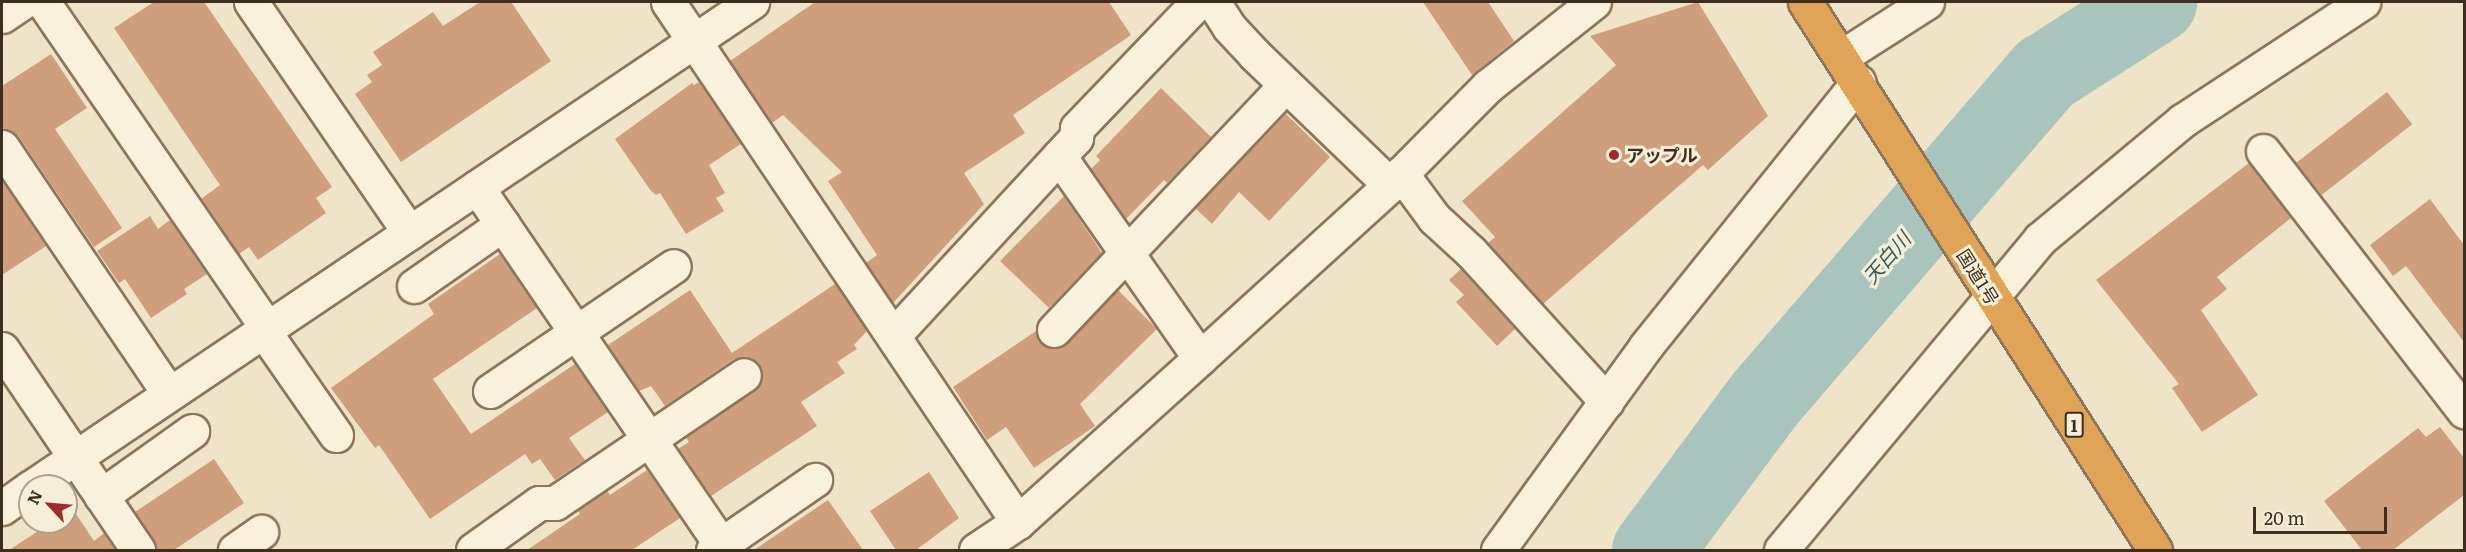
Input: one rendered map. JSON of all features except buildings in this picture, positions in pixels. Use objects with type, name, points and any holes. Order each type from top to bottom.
[{"type":"highway","name":"国道1号","points":[[1805,2],[1850,70],[1992,300],[2155,550]]},
{"type":"street","points":[[2,16],[23,2]]},
{"type":"street","points":[[43,2],[336,435]]},
{"type":"street","points":[[251,2],[410,233]]},
{"type":"street","points":[[668,2],[893,336],[1017,534]]},
{"type":"street","points":[[51,474],[752,2]]},
{"type":"street","points":[[893,336],[1076,138],[1077,128],[1198,2]]},
{"type":"street","points":[[1213,2],[1228,27],[1286,85],[1395,179],[1471,252],[1607,402]]},
{"type":"street","points":[[976,550],[1017,534],[1200,358],[1395,179],[1488,86],[1594,2]]},
{"type":"street","points":[[1498,550],[1850,70],[1927,2]]},
{"type":"street","points":[[1781,550],[1992,300],[2040,239],[2182,121],[2363,2]]},
{"type":"street","points":[[1054,330],[1286,85]]},
{"type":"street","points":[[2,147],[169,394]]},
{"type":"street","points":[[2264,151],[2464,411]]},
{"type":"street","points":[[1059,156],[1200,358]]},
{"type":"street","points":[[477,187],[650,438],[720,549],[815,480]]},
{"type":"street","points":[[414,286],[502,224]]},
{"type":"street","points":[[490,391],[674,266]]},
{"type":"street","points":[[2,349],[138,550]]},
{"type":"street","points":[[473,550],[539,504],[555,503],[744,375]]},
{"type":"street","points":[[101,496],[192,431]]},
{"type":"street","points":[[2,508],[18,497]]},
{"type":"street","points":[[235,550],[261,532]]},
{"type":"waterway","name":"天白川","points":[[1652,550],[1765,398],[2045,73],[2156,2]]},
{"type":"place","name":"アップル","points":[[1614,155]]}]
